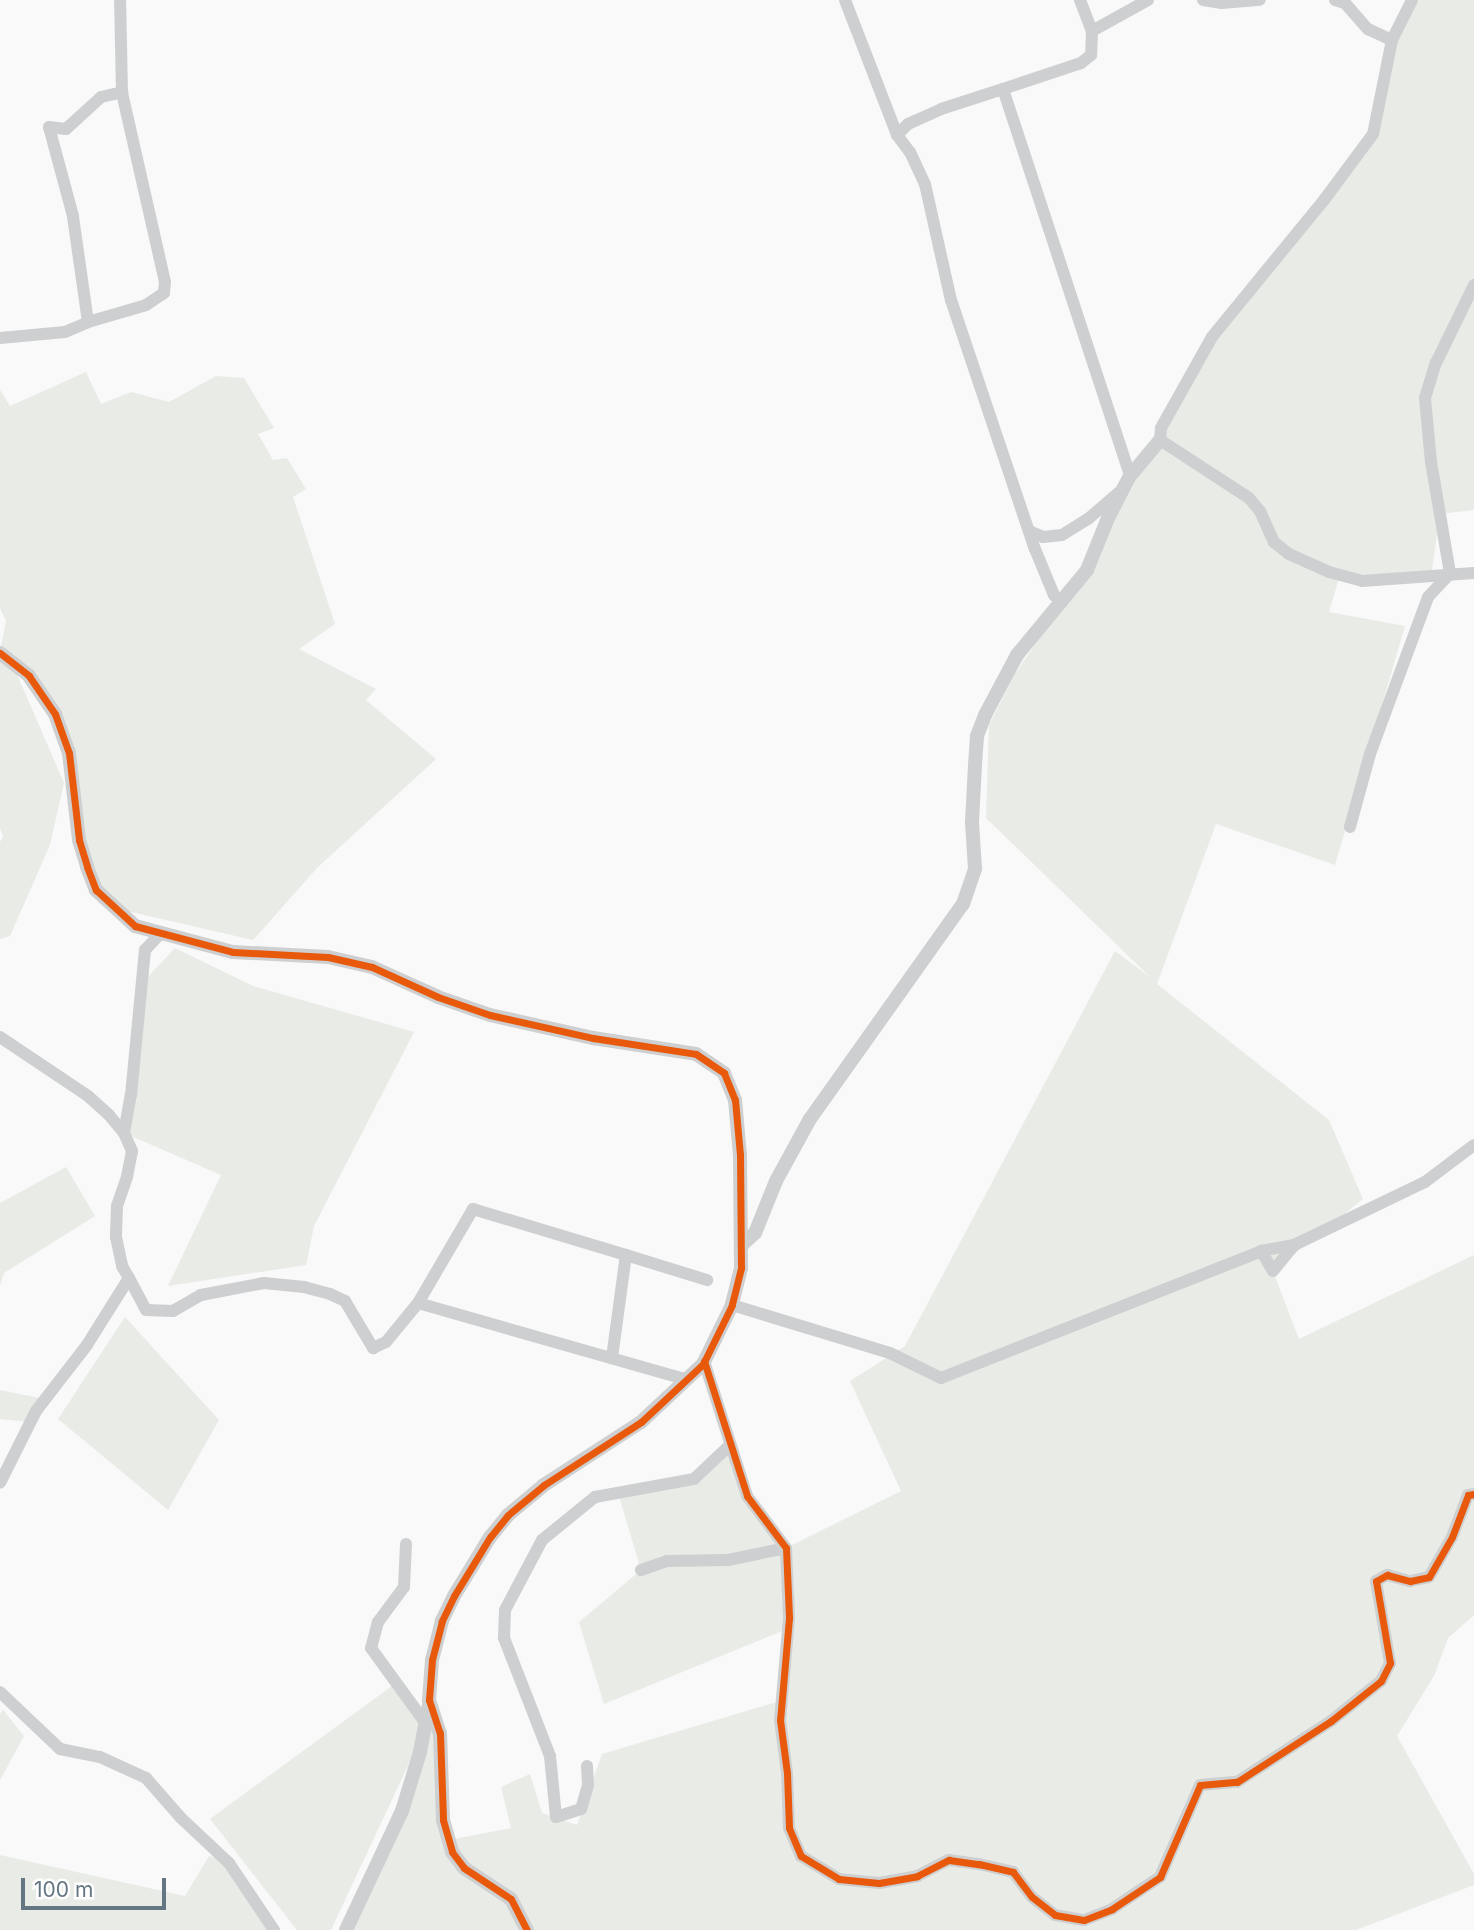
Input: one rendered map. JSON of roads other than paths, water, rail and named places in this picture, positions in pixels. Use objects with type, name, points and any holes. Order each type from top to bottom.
[{"type":"street","points":[[0,338],[65,332],[88,322],[146,305],[164,293],[165,282],[122,92],[120,0]]},
{"type":"street","points":[[845,0],[897,135],[910,152],[925,184],[951,300],[1029,531],[1054,595],[1062,603]]},
{"type":"street","points":[[897,135],[908,124],[941,109],[1080,63],[1091,55],[1092,31],[1080,0]]},
{"type":"street","points":[[1092,31],[1148,0]]},
{"type":"street","points":[[1203,0],[1222,3],[1260,0]]},
{"type":"street","points":[[1335,0],[1345,3],[1368,29],[1392,40]]},
{"type":"street","points":[[1029,531],[1043,537],[1062,535],[1088,519],[1127,482],[1160,440],[1160,428],[1212,337],[1315,211],[1373,134],[1392,40],[1412,0]]},
{"type":"street","points":[[742,1245],[755,1233],[776,1181],[810,1119],[963,904],[975,869],[972,822],[977,736],[1017,655],[1087,570],[1127,482],[1003,89]]},
{"type":"street","points":[[88,322],[73,216],[49,127],[66,129],[101,97],[122,92]]},
{"type":"street","points":[[1450,573],[1431,462],[1425,398],[1436,363],[1474,285]]},
{"type":"street","points":[[1160,440],[1249,498],[1260,511],[1274,542],[1289,554],[1329,572],[1362,581],[1474,573]]},
{"type":"street","points":[[1350,827],[1370,754],[1428,597],[1450,573]]},
{"type":"street","points":[[0,653],[29,676],[55,714],[69,753],[79,840],[87,867],[96,890],[135,926],[145,950],[131,1095],[124,1133]]},
{"type":"street","points":[[135,926],[233,952],[328,957],[372,967],[438,997],[490,1014],[593,1038],[696,1054],[724,1073],[735,1100],[742,1245],[732,1304],[704,1362],[641,1422],[544,1485],[508,1515],[490,1537],[442,1621],[432,1660],[427,1725],[402,1811],[346,1930]]},
{"type":"street","points":[[145,950],[160,934]]},
{"type":"street","points":[[0,1037],[88,1096],[124,1133],[132,1150],[127,1177],[117,1206],[116,1237],[122,1266],[146,1310],[173,1311],[201,1295],[264,1283],[330,1294],[345,1301],[373,1348],[386,1342],[418,1303],[473,1209],[706,1280]]},
{"type":"street","points":[[732,1304],[890,1353],[941,1378],[1261,1251],[1294,1245],[1425,1182],[1474,1145]]},
{"type":"street","points":[[1261,1251],[1273,1271],[1294,1245]]},
{"type":"street","points":[[612,1358],[626,1255]]},
{"type":"street","points":[[0,1483],[36,1410],[87,1345],[129,1278]]},
{"type":"street","points":[[418,1303],[685,1379]]},
{"type":"street","points":[[704,1362],[747,1496],[786,1548],[789,1618],[780,1720],[787,1773],[789,1828],[801,1856],[839,1879],[879,1883],[917,1876],[948,1860],[1013,1872],[1032,1897],[1055,1915],[1084,1920],[1112,1909],[1160,1877],[1200,1785],[1237,1782],[1331,1721],[1381,1681],[1390,1663],[1376,1581],[1387,1575],[1410,1581],[1429,1577],[1452,1537],[1468,1495],[1474,1494]]},
{"type":"street","points":[[587,1766],[588,1785],[581,1809],[556,1817],[551,1756],[504,1638],[505,1610],[542,1540],[596,1497],[694,1479],[730,1445]]},
{"type":"street","points":[[406,1544],[404,1587],[378,1622],[371,1648],[427,1725]]},
{"type":"street","points":[[641,1570],[667,1561],[747,1558],[786,1548]]},
{"type":"street","points":[[0,1692],[60,1749],[100,1757],[146,1778],[229,1863],[274,1930]]},
{"type":"street","points":[[429,1700],[440,1733],[443,1820],[452,1852],[464,1868],[512,1899],[527,1930]]}]
